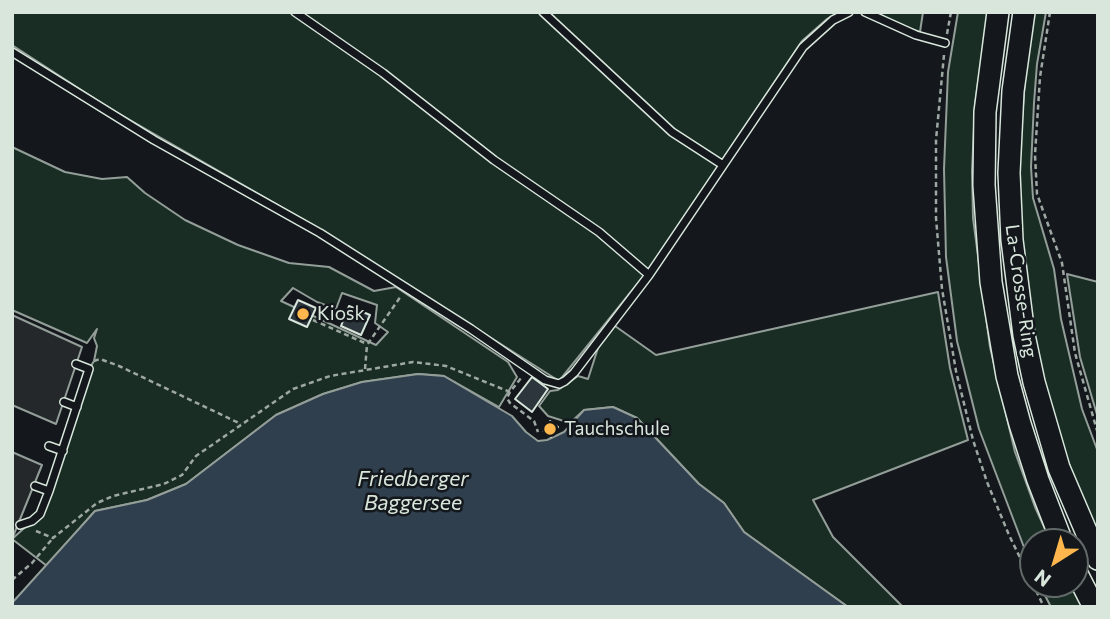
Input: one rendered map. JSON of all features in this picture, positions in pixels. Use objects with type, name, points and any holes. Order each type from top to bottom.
[{"type":"main road","name":"La-Crosse-Ring","points":[[998,12],[985,112],[984,185],[991,282],[1007,376],[1038,480],[1057,528]]},
{"type":"main road","name":"La-Crosse-Ring","points":[[1024,12],[1013,91],[1009,173],[1017,288],[1034,382],[1049,436],[1075,509],[1098,559]]},
{"type":"lane","points":[[295,12],[383,73],[494,160],[599,232],[649,275]]},
{"type":"lane","points":[[543,12],[672,132],[723,165]]},
{"type":"lane","points":[[12,52],[154,140],[266,202],[407,288],[545,380],[559,384],[574,373],[649,275],[803,47],[833,20],[849,12]]},
{"type":"lane","points":[[864,12],[916,35],[945,43]]},
{"type":"lane","points":[[20,525],[33,521],[40,514],[63,451],[89,369],[76,364]]},
{"type":"lane","points":[[64,402],[77,407]]},
{"type":"lane","points":[[49,446],[63,451]]},
{"type":"lane","points":[[35,486],[49,491]]},
{"type":"path","points":[[951,12],[945,43],[936,141],[936,218],[949,335],[967,418],[987,482],[1044,607]]},
{"type":"path","name":"La-Crosse-Ring","points":[[1050,12],[1040,77],[1035,155],[1037,194],[1062,263],[1075,353],[1098,434]]},
{"type":"path","points":[[365,369],[367,345],[407,288]]},
{"type":"path","points":[[313,320],[367,345]]},
{"type":"path","points":[[89,369],[93,361],[100,359],[193,399],[242,424]]},
{"type":"path","points":[[12,580],[32,563],[53,538],[97,503],[113,496],[164,484],[182,475],[196,456],[293,389],[330,376],[414,362],[446,366],[510,392]]},
{"type":"path","points":[[519,380],[507,398],[534,421],[538,432]]},
{"type":"path","points":[[20,525],[53,538]]},
{"type":"green space","points":[[12,12],[839,12],[802,41],[647,272],[559,381],[318,228],[109,108],[12,45]]},
{"type":"green space","points":[[876,12],[923,12],[920,32],[899,25]]},
{"type":"green space","points":[[958,12],[988,12],[975,105],[973,218],[990,347],[1015,452],[1045,528],[1019,528],[1019,534],[979,429],[957,341],[946,257],[944,169],[948,72]]},
{"type":"green space","points":[[1034,12],[1046,12],[1037,64],[1034,103],[1031,167],[1033,198],[1054,269],[1061,319],[1082,409],[1098,452],[1098,537],[1059,439],[1031,327],[1020,227],[1018,173],[1026,67]]},
{"type":"green space","points":[[12,147],[65,172],[102,179],[127,177],[145,193],[185,220],[238,245],[289,263],[329,267],[374,291],[396,287],[508,362],[517,377],[499,407],[444,376],[418,374],[362,382],[323,394],[276,415],[186,484],[147,500],[95,511],[47,566],[12,539],[40,514],[94,361],[97,346],[94,338],[97,329],[87,343],[12,310]],"holes":[[[293,288],[336,309],[342,293],[377,305],[375,323],[388,332],[376,345],[281,301]]]},
{"type":"green space","points":[[1067,274],[1098,282],[1098,418],[1080,357]]},
{"type":"green space","points":[[938,292],[950,368],[968,440],[813,500],[833,537],[903,607],[848,607],[744,532],[724,503],[699,484],[637,418],[613,407],[584,410],[570,423],[548,416],[539,406],[550,391],[558,390],[578,376],[588,379],[598,348],[615,326],[656,355]]},
{"type":"green space","points":[[1046,598],[1078,598],[1083,607],[1051,607]]},
{"type":"shaded area","points":[[12,315],[82,347],[56,424],[12,405]]},
{"type":"shaded area","points":[[12,452],[42,465],[12,539]]},
{"type":"water","name":"Friedberger Baggersee","points":[[418,374],[444,376],[512,416],[538,441],[564,432],[584,410],[613,407],[637,418],[699,484],[724,503],[744,532],[848,607],[12,607],[12,603],[95,511],[147,500],[186,484],[276,415],[323,394],[362,382]]},
{"type":"building","name":"Kiosk","points":[[298,300],[316,308],[307,327],[289,319]]},
{"type":"building","points":[[349,306],[370,315],[361,335],[341,326]]},
{"type":"building","points":[[532,377],[548,389],[532,412],[515,399]]},
{"type":"building","name":"Tauchschule","points":[[550,421],[558,427],[551,437],[543,431]]},
{"type":"place","name":"Kiosk","points":[[303,314]]},
{"type":"place","name":"Tauchschule","points":[[550,429]]}]
